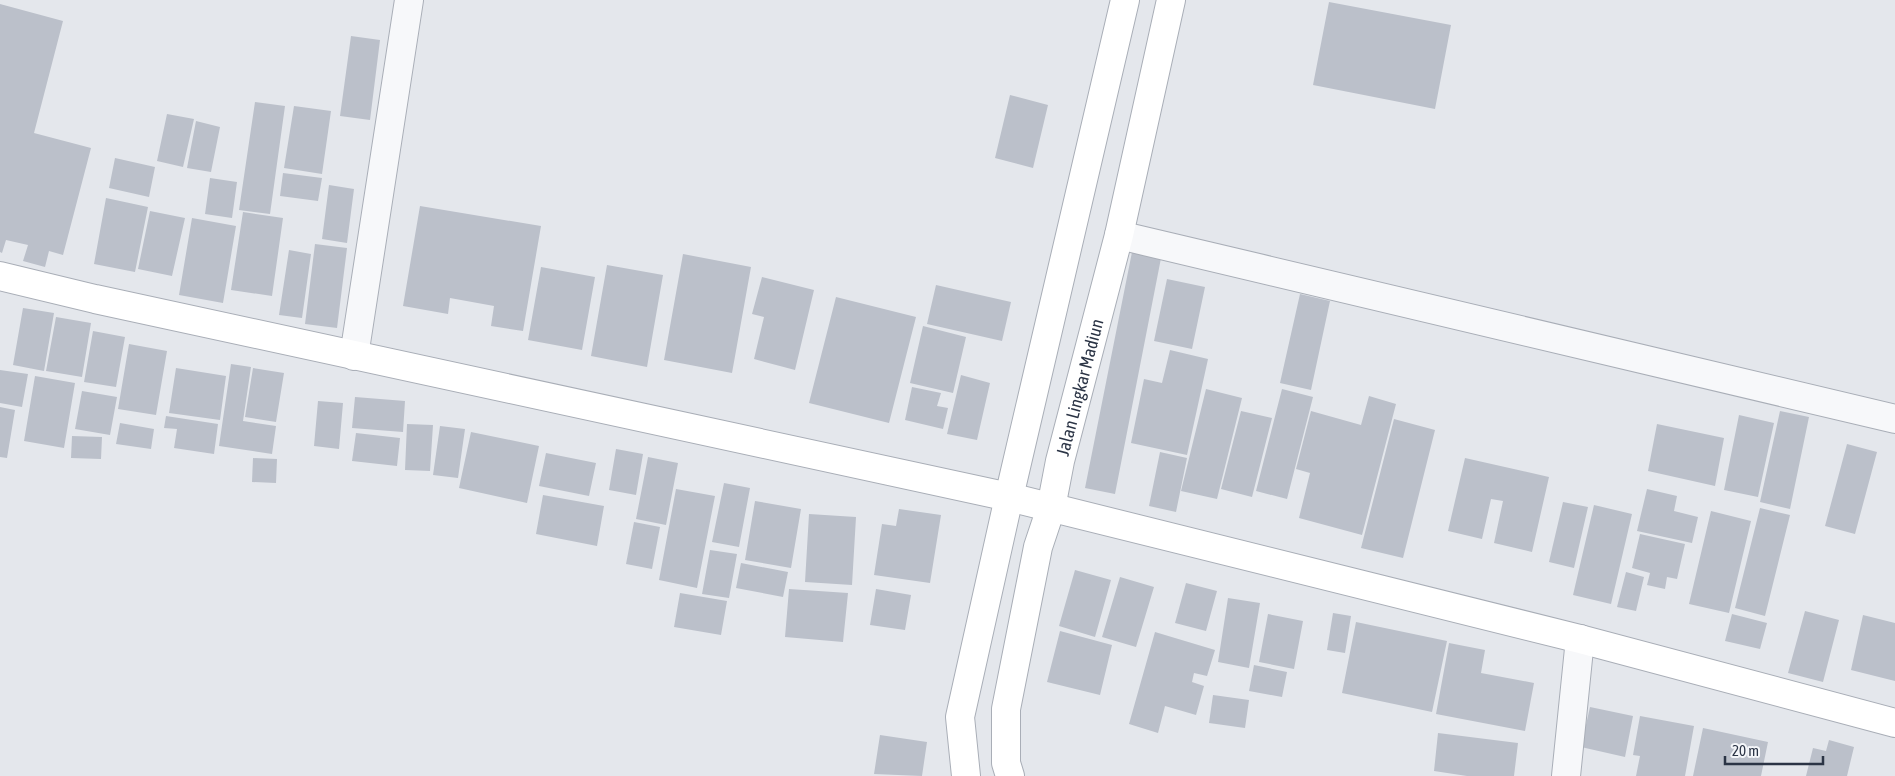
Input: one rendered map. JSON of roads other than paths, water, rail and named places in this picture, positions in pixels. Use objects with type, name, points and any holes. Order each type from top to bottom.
[{"type":"main road","points":[[966,776],[960,717],[1009,497],[1125,0]]},
{"type":"main road","name":"Jalan Lingkar Madiun","points":[[1010,776],[1006,763],[1006,709],[1038,547],[1051,508],[1060,461],[1118,235],[1171,0]]},
{"type":"main road","points":[[0,276],[354,356],[1009,497],[1580,639],[1895,723]]},
{"type":"street","points":[[354,356],[409,0]]},
{"type":"street","points":[[1118,235],[1895,419]]},
{"type":"street","points":[[1566,776],[1580,639]]}]
